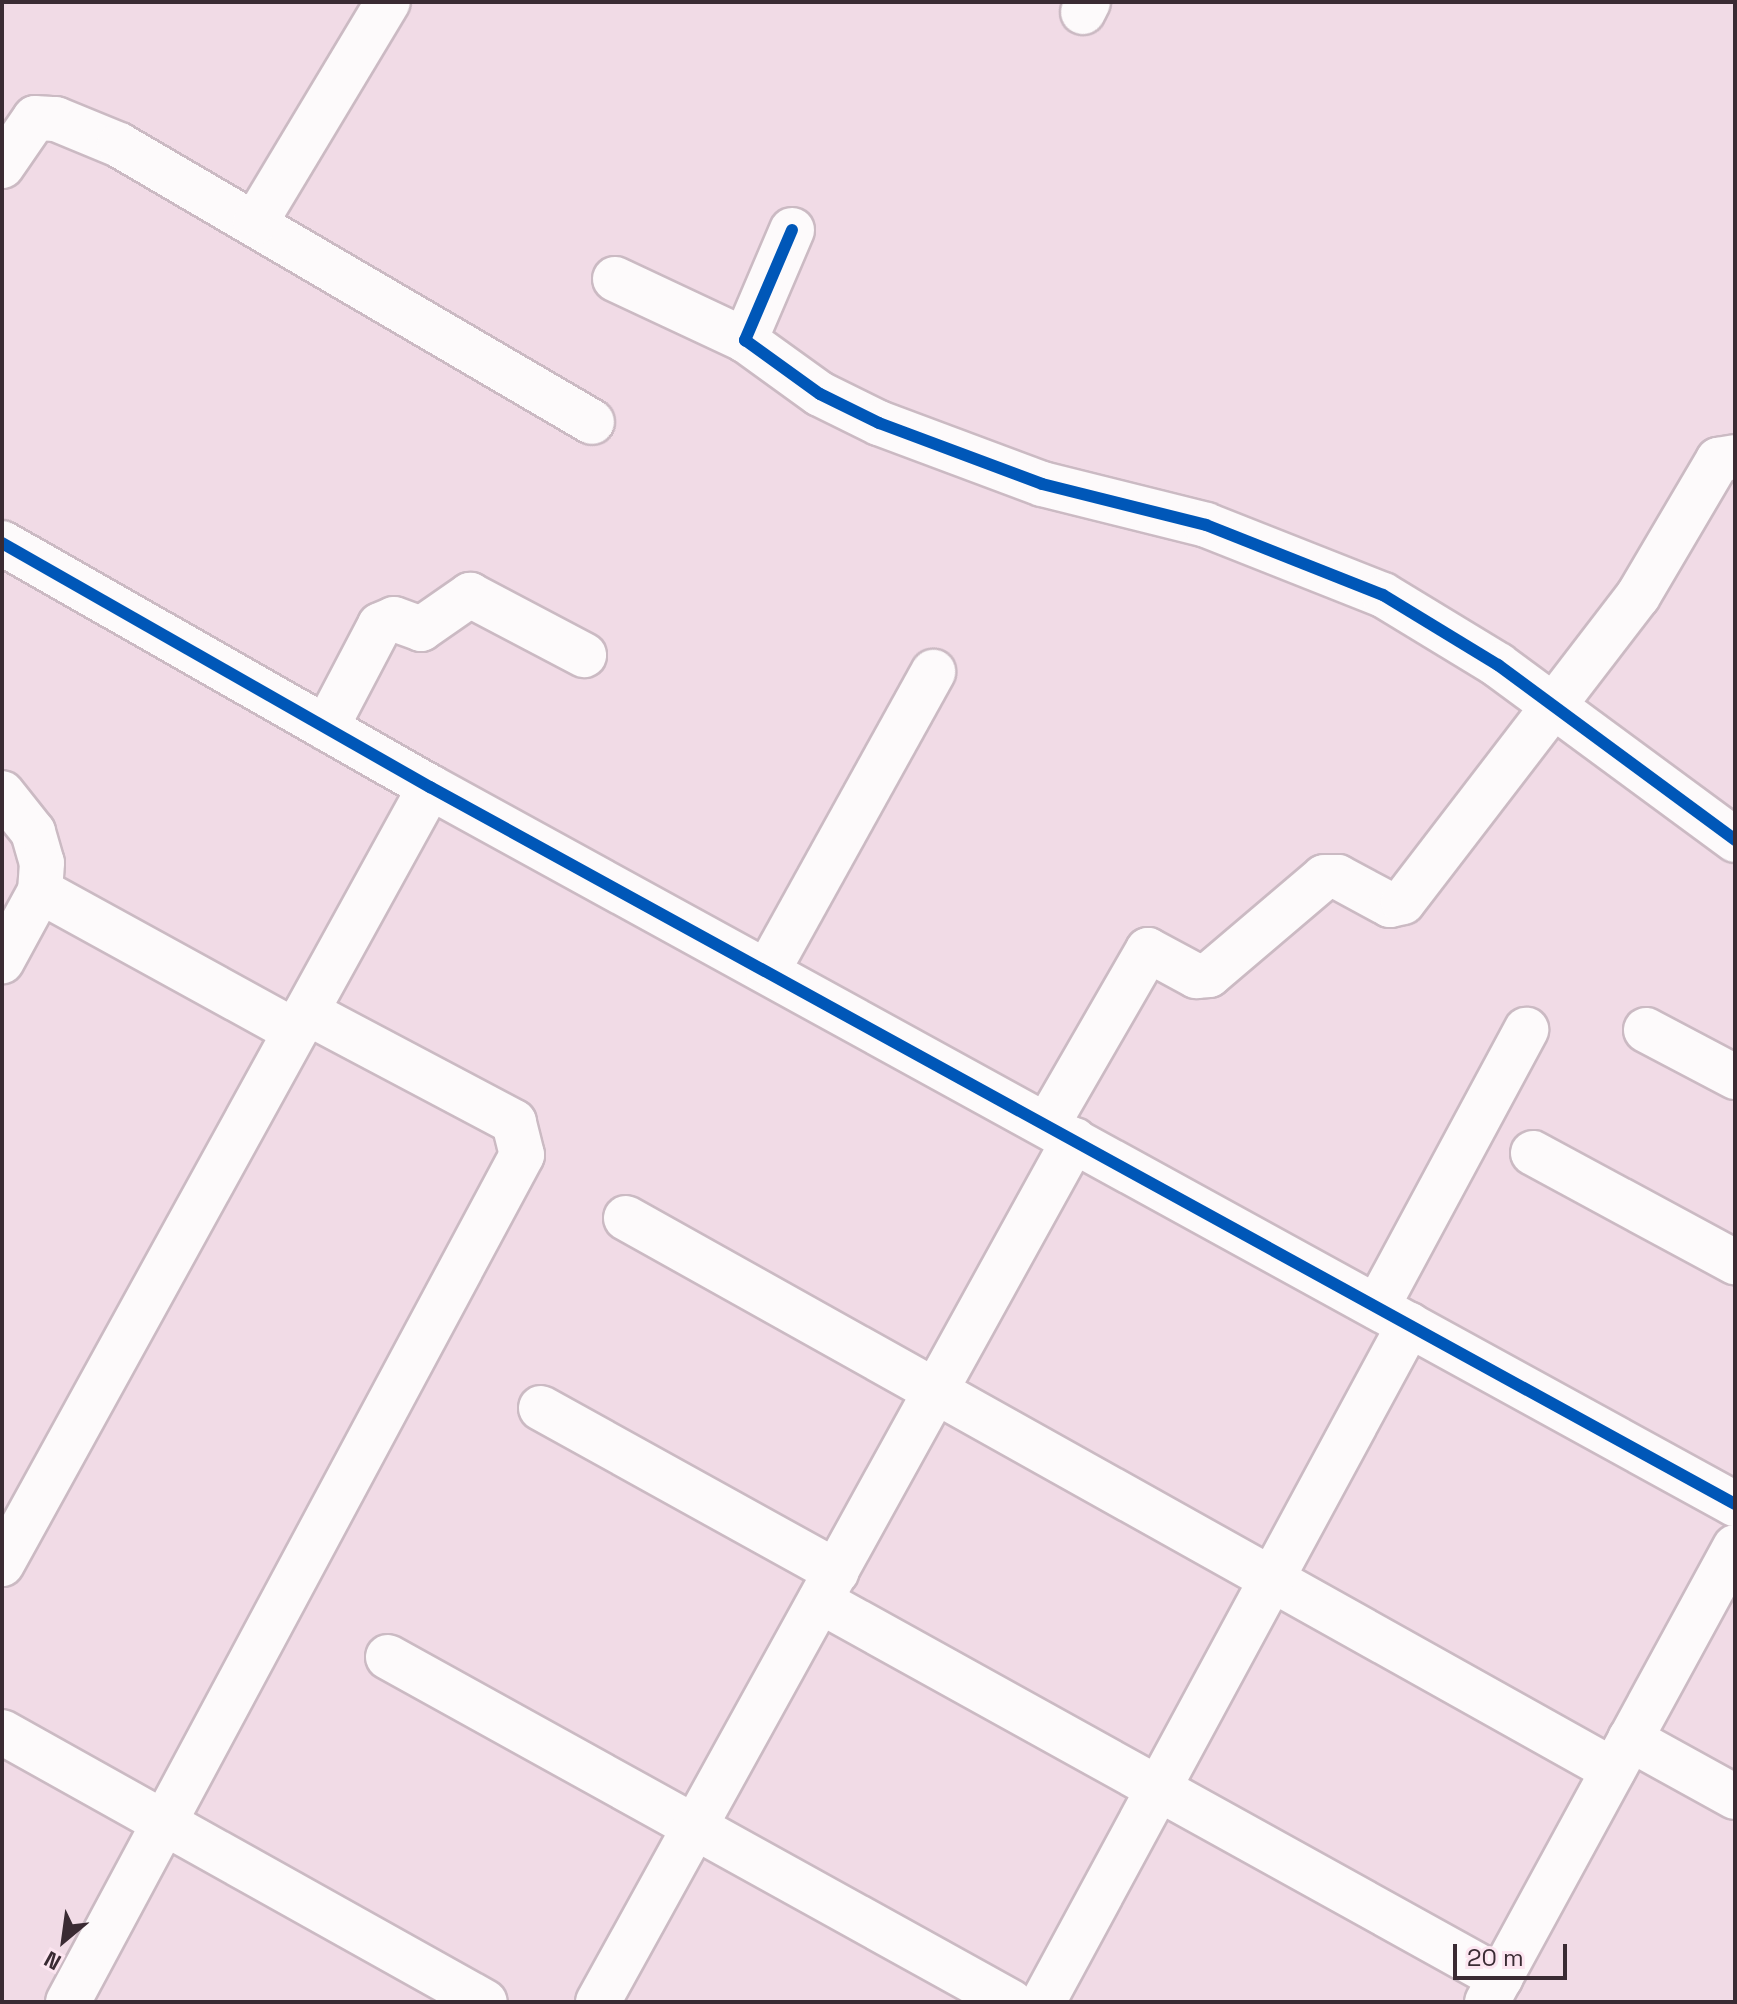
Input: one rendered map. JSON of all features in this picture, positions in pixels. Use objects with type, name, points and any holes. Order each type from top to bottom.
[{"type":"street","points":[[255,223],[388,2]]},
{"type":"street","points":[[6,148],[35,118],[56,119],[143,155],[592,422]]},
{"type":"street","points":[[745,340],[792,230]]},
{"type":"street","points":[[615,279],[745,340],[820,394],[879,423],[1042,484],[1206,525],[1383,595],[1498,665],[1735,840]]},
{"type":"street","points":[[598,2002],[936,1393],[1148,950],[1196,976],[1209,975],[1324,877],[1338,877],[1390,905],[1403,902],[1556,710],[1638,596],[1718,460],[1735,457]]},
{"type":"street","points":[[2,543],[430,787],[1735,1504]]},
{"type":"street","points":[[326,728],[380,625],[394,619],[421,629],[470,595],[584,655]]},
{"type":"street","points":[[768,970],[933,672]]},
{"type":"street","points":[[2,1564],[430,787]]},
{"type":"street","points":[[2,793],[33,832],[42,863],[40,891],[2,961]]},
{"type":"street","points":[[40,891],[301,1022],[514,1122],[522,1155],[68,2002]]},
{"type":"street","points":[[1043,2002],[1271,1580],[1526,1030]]},
{"type":"street","points":[[1646,1030],[1735,1077]]},
{"type":"street","points":[[1533,1153],[1735,1262]]},
{"type":"street","points":[[626,1218],[1271,1580],[1622,1755],[1735,1797]]},
{"type":"street","points":[[541,1408],[1494,1990],[1735,1547]]},
{"type":"street","points":[[388,1657],[1011,2002]]},
{"type":"street","points":[[2,1732],[485,2002]]},
{"type":"cycle path","points":[[792,230],[745,340],[820,394],[879,423],[1042,484],[1206,525],[1383,595],[1498,665],[1735,840]]},
{"type":"cycle path","points":[[2,543],[430,787],[1735,1504]]}]
